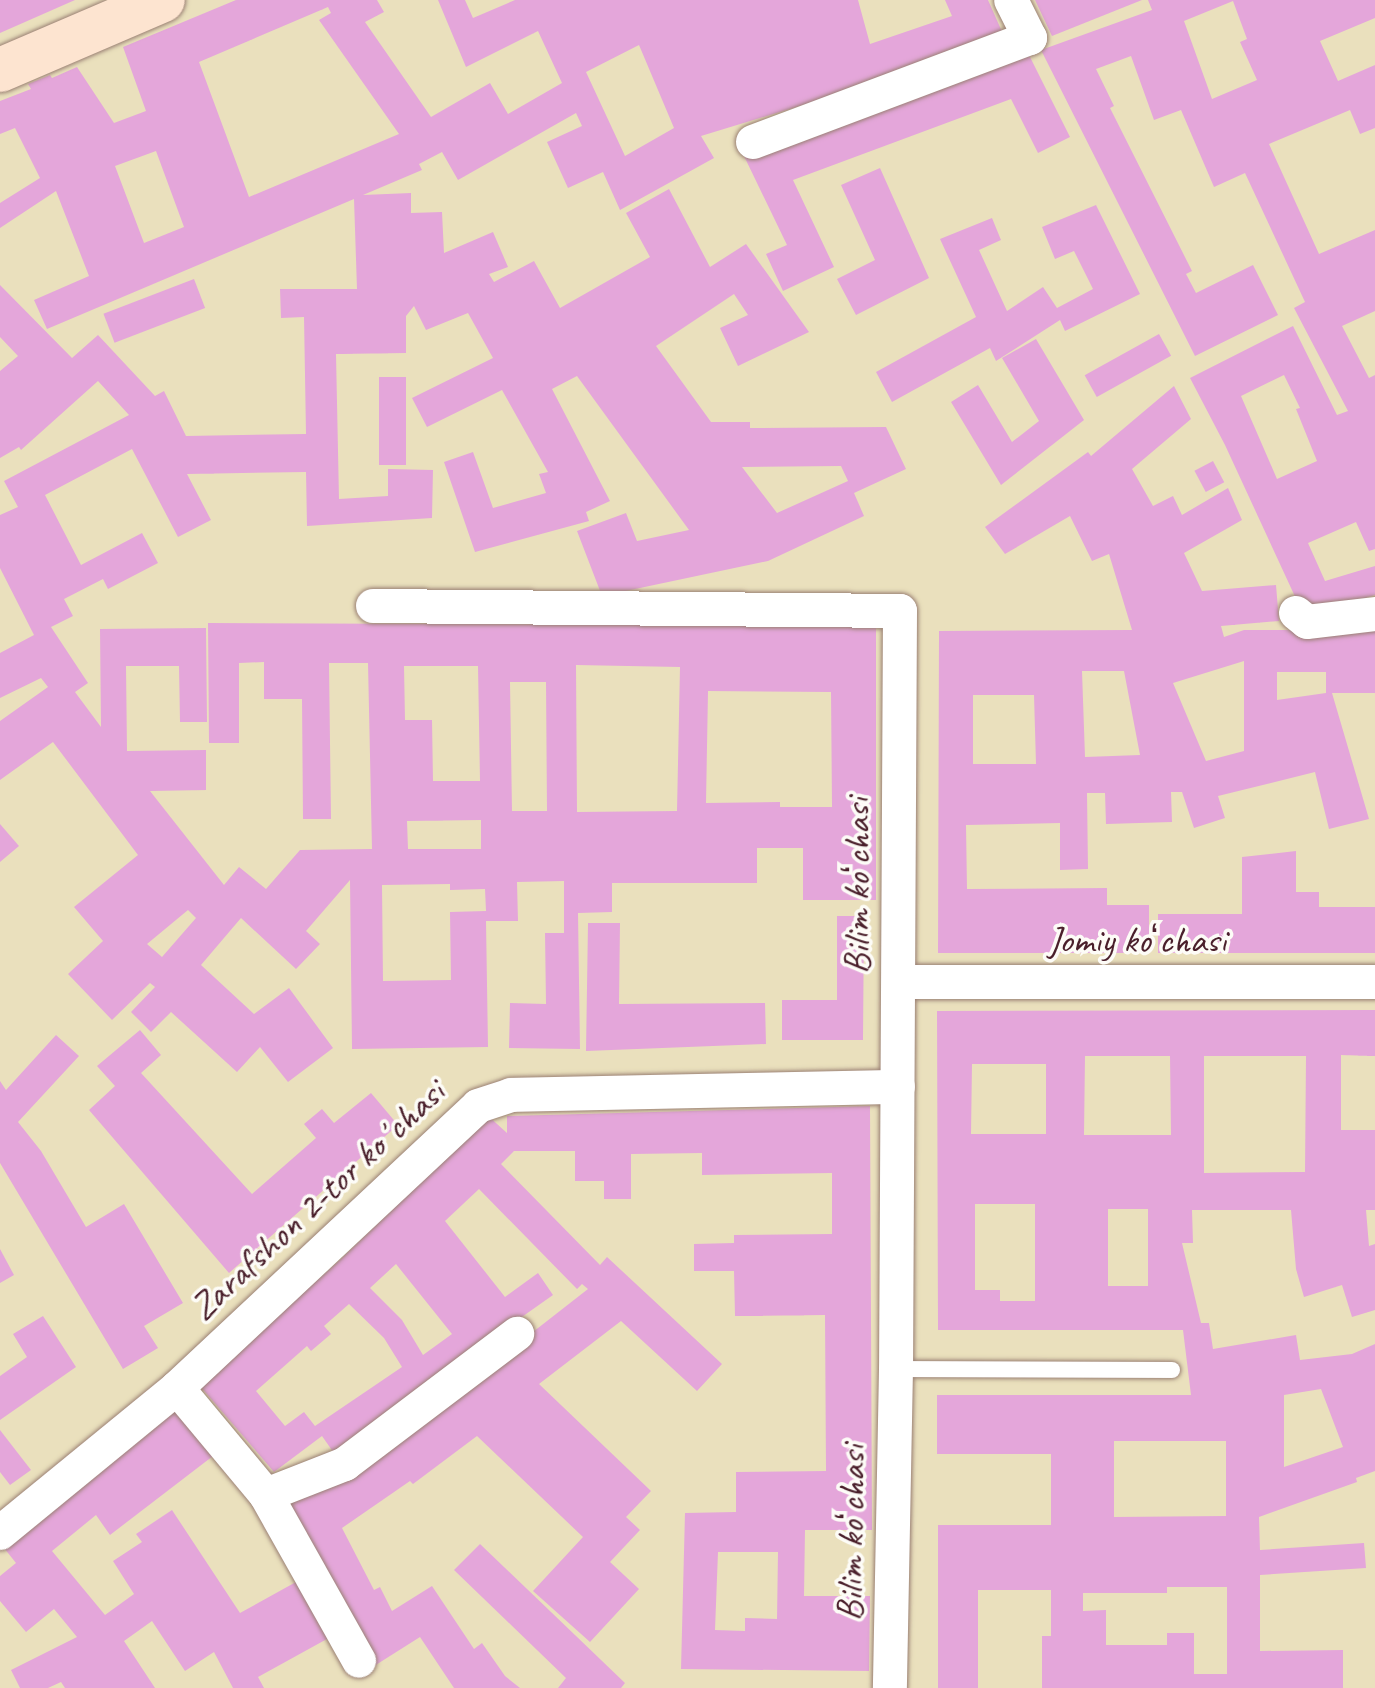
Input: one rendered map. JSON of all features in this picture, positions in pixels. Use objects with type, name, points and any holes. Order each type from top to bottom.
[{"type":"street","points":[[0,70],[163,0]]},
{"type":"street","points":[[753,142],[1030,38],[1011,0]]},
{"type":"street","name":"Bilim koʻchasi","points":[[373,606],[900,611],[896,1369],[890,1688]]},
{"type":"street","points":[[1296,613],[1307,622],[1375,614]]},
{"type":"street","name":"Jomiy koʻchasi","points":[[899,982],[1375,982]]},
{"type":"street","name":"Zarafshon 2-tor koʼchasi","points":[[3,1523],[177,1388],[478,1106],[511,1095],[898,1087]]},
{"type":"street","points":[[266,1495],[345,1464],[517,1334]]},
{"type":"street","points":[[177,1388],[266,1495],[359,1661]]},
{"type":"lane","points":[[896,1369],[1172,1370]]},
{"type":"building","points":[[0,0],[75,0],[0,33]]},
{"type":"building","points":[[236,0],[377,0],[384,12],[365,22],[431,117],[490,83],[508,114],[562,83],[538,31],[466,67],[438,0],[465,0],[473,18],[515,0],[858,0],[870,44],[952,16],[945,0],[988,0],[1007,43],[701,136],[714,158],[620,210],[603,172],[568,188],[547,142],[582,126],[576,113],[458,180],[442,152],[419,164],[422,170],[363,195],[411,193],[411,213],[442,212],[444,253],[493,232],[508,267],[489,274],[494,282],[534,261],[560,308],[650,257],[626,213],[669,189],[710,267],[746,244],[809,332],[738,366],[720,328],[748,315],[734,294],[656,346],[711,422],[750,422],[750,428],[886,427],[906,469],[854,493],[864,516],[768,561],[602,596],[577,531],[626,513],[637,541],[689,530],[577,376],[552,389],[610,501],[586,512],[589,521],[475,552],[444,462],[473,452],[493,508],[546,493],[539,474],[548,472],[502,390],[427,427],[412,398],[493,358],[468,313],[426,330],[414,306],[406,316],[406,353],[336,354],[339,499],[388,496],[388,469],[433,470],[432,518],[307,526],[306,472],[187,474],[211,520],[178,537],[132,449],[45,495],[81,565],[142,533],[158,563],[108,589],[103,579],[64,599],[73,616],[51,627],[88,683],[75,692],[101,727],[100,629],[206,628],[207,722],[180,722],[179,666],[126,666],[127,751],[206,750],[206,790],[150,791],[224,885],[239,867],[266,889],[300,850],[372,849],[368,663],[329,663],[331,819],[303,819],[302,699],[264,699],[264,662],[239,663],[239,743],[209,743],[208,623],[876,626],[876,900],[803,900],[803,848],[757,848],[757,883],[612,883],[612,912],[578,913],[580,1049],[509,1048],[510,1003],[546,1004],[545,933],[564,933],[564,881],[517,882],[518,921],[486,921],[488,1047],[352,1049],[350,880],[306,931],[320,944],[296,969],[241,918],[201,965],[254,1014],[289,988],[333,1048],[288,1082],[260,1047],[237,1072],[171,1012],[151,1032],[131,1012],[155,987],[150,983],[112,1020],[68,974],[103,941],[74,907],[138,855],[53,742],[0,780],[0,721],[48,687],[41,678],[0,698],[0,653],[34,635],[0,568],[0,515],[18,507],[4,481],[129,415],[98,381],[21,450],[19,447],[0,458],[0,371],[18,356],[0,337],[0,285],[72,358],[98,335],[155,396],[164,391],[186,436],[306,434],[304,317],[281,318],[280,289],[357,289],[354,199],[47,329],[34,300],[89,276],[56,191],[0,228],[0,203],[40,178],[15,128],[0,134],[0,101],[31,89],[28,84],[77,67],[114,123],[146,111],[123,47]],"holes":[[[328,7],[331,13],[319,20],[399,134],[249,197],[199,62]],[[639,45],[674,128],[625,156],[586,72]],[[156,151],[184,227],[144,243],[115,166]],[[841,466],[848,481],[777,513],[742,467]],[[576,665],[680,667],[677,811],[577,812]],[[404,666],[478,666],[480,781],[433,781],[432,720],[405,720]],[[510,682],[546,682],[547,811],[512,811]],[[708,691],[831,692],[832,807],[780,807],[780,802],[706,803]],[[481,820],[481,849],[408,849],[407,821]],[[450,884],[450,890],[485,889],[486,911],[450,912],[451,980],[383,981],[382,885]],[[188,910],[196,918],[162,957],[147,944]]]},
{"type":"building","points":[[1035,0],[1142,0],[1052,36]]},
{"type":"building","points":[[1148,0],[1375,0],[1375,18],[1320,41],[1338,81],[1375,65],[1375,128],[1360,134],[1350,110],[1269,144],[1319,254],[1375,230],[1375,311],[1342,326],[1369,378],[1375,375],[1375,549],[1369,551],[1356,522],[1308,543],[1325,581],[1375,566],[1375,595],[1304,616],[1225,445],[1190,378],[1293,326],[1337,415],[1348,411],[1294,308],[1305,302],[1245,173],[1214,187],[1181,110],[1154,120],[1131,56],[1096,69],[1114,106],[1110,108],[1192,271],[1186,274],[1196,293],[1253,265],[1278,315],[1195,356],[1041,50],[1152,10]],"holes":[[[1233,1],[1247,39],[1240,42],[1257,80],[1212,99],[1184,21]],[[1284,375],[1300,408],[1296,409],[1317,461],[1277,479],[1241,396]]]},
{"type":"building","points":[[1026,49],[1070,137],[1038,153],[1011,99],[793,180],[834,267],[783,291],[766,254],[787,245],[744,156]]},
{"type":"building","points":[[880,168],[929,278],[856,315],[837,279],[875,260],[841,185]]},
{"type":"building","points":[[1096,205],[1140,294],[1065,331],[1060,320],[996,361],[990,348],[892,402],[876,372],[976,317],[940,239],[992,218],[1001,240],[979,250],[1007,311],[1043,287],[1057,308],[1093,289],[1074,251],[1055,259],[1042,227]]},
{"type":"building","points":[[194,279],[205,308],[115,343],[103,314]]},
{"type":"building","points":[[1159,334],[1171,356],[1097,397],[1085,375]]},
{"type":"building","points":[[1036,339],[1084,420],[1001,485],[951,402],[978,385],[1012,442],[1039,421],[1002,358]]},
{"type":"building","points":[[379,377],[406,377],[406,465],[379,465]]},
{"type":"building","points":[[1174,386],[1191,419],[1132,469],[1153,506],[1173,496],[1182,515],[1228,488],[1242,520],[1184,553],[1202,591],[1276,585],[1279,621],[1221,626],[1224,637],[1244,630],[1375,630],[1375,693],[1332,693],[1369,819],[1329,829],[1315,772],[1218,796],[1225,818],[1194,828],[1182,792],[1171,792],[1172,822],[1106,824],[1105,793],[1087,793],[1088,869],[1060,870],[1060,823],[966,825],[967,889],[1107,888],[1107,905],[1149,905],[1149,953],[938,953],[939,631],[1132,630],[1109,554],[1092,561],[1070,516],[1005,554],[985,527],[1088,452],[1091,456]],"holes":[[[1244,661],[1244,751],[1206,761],[1173,683]],[[1082,671],[1124,671],[1140,755],[1085,757]],[[1277,672],[1326,672],[1326,693],[1277,700]],[[973,695],[1034,695],[1036,764],[973,764]]]},
{"type":"building","points":[[1213,461],[1224,482],[1206,492],[1194,471]]},
{"type":"building","points":[[0,824],[19,846],[0,862]]},
{"type":"building","points":[[1296,851],[1296,892],[1319,892],[1319,907],[1375,907],[1375,953],[1158,953],[1158,914],[1242,914],[1242,857]]},
{"type":"building","points":[[837,916],[864,916],[863,1040],[782,1040],[782,1000],[837,1000]]},
{"type":"building","points":[[588,923],[620,923],[619,1004],[765,1003],[766,1044],[586,1051]]},
{"type":"building","points":[[1375,1010],[1375,1056],[1341,1055],[1341,1130],[1375,1130],[1375,1210],[1366,1210],[1369,1246],[1375,1244],[1375,1310],[1352,1317],[1342,1285],[1304,1297],[1296,1269],[1291,1210],[1192,1210],[1193,1243],[1182,1243],[1201,1323],[1209,1323],[1213,1349],[1296,1335],[1300,1360],[1352,1354],[1375,1344],[1375,1471],[1356,1478],[1357,1482],[1259,1517],[1260,1550],[1364,1543],[1366,1568],[1260,1575],[1260,1651],[1343,1650],[1343,1688],[1042,1688],[1042,1636],[1051,1636],[1051,1590],[978,1590],[978,1688],[938,1688],[938,1525],[1051,1525],[1051,1454],[937,1454],[937,1395],[1191,1395],[1183,1330],[938,1330],[937,1011]],"holes":[[[1085,1056],[1170,1056],[1171,1135],[1084,1135]],[[1204,1056],[1306,1056],[1305,1172],[1204,1173]],[[972,1064],[1046,1064],[1046,1134],[971,1134]],[[975,1204],[1035,1204],[1035,1301],[1000,1301],[1000,1290],[975,1290]],[[1108,1209],[1148,1209],[1148,1286],[1108,1286]],[[1321,1389],[1343,1447],[1284,1467],[1284,1395]],[[1114,1441],[1226,1441],[1226,1516],[1114,1517]],[[1167,1587],[1227,1587],[1227,1674],[1194,1674],[1194,1633],[1167,1633],[1167,1645],[1106,1645],[1106,1610],[1083,1611],[1083,1593],[1167,1593]]]},
{"type":"building","points":[[140,1030],[161,1055],[141,1073],[252,1194],[316,1138],[304,1124],[322,1109],[334,1123],[371,1093],[398,1125],[229,1273],[89,1110],[115,1086],[97,1066]]},
{"type":"building","points":[[56,1035],[79,1056],[18,1122],[41,1151],[86,1227],[124,1204],[183,1303],[144,1326],[158,1348],[123,1369],[0,1163],[0,1081],[6,1090]]},
{"type":"building","points":[[870,1106],[872,1530],[805,1530],[804,1596],[870,1596],[869,1671],[681,1669],[685,1513],[736,1512],[736,1472],[826,1471],[825,1315],[735,1316],[734,1271],[694,1271],[694,1244],[734,1243],[734,1235],[832,1234],[832,1173],[702,1175],[702,1153],[631,1154],[631,1199],[604,1199],[604,1181],[575,1181],[575,1151],[514,1151],[501,1164],[600,1265],[607,1257],[722,1364],[697,1391],[621,1321],[539,1384],[651,1491],[626,1517],[640,1530],[610,1562],[639,1589],[590,1642],[533,1591],[583,1537],[477,1436],[413,1484],[410,1481],[342,1528],[374,1590],[380,1587],[392,1611],[432,1586],[474,1649],[482,1643],[505,1676],[520,1688],[454,1688],[420,1637],[371,1668],[283,1506],[478,1375],[588,1289],[582,1284],[577,1289],[479,1189],[445,1221],[505,1297],[538,1273],[553,1295],[437,1377],[336,1456],[322,1436],[274,1472],[199,1385],[340,1260],[447,1157],[486,1114],[507,1133],[507,1116]],"holes":[[[396,1264],[452,1334],[423,1355],[402,1320],[370,1288]],[[349,1304],[384,1338],[402,1367],[315,1426],[304,1412],[285,1426],[256,1391],[307,1346],[311,1351],[331,1334],[324,1326]],[[718,1552],[778,1552],[777,1619],[745,1618],[745,1631],[715,1630]]]},
{"type":"building","points":[[0,1249],[14,1275],[0,1283]]},
{"type":"building","points":[[43,1316],[76,1367],[0,1420],[0,1376],[27,1357],[13,1334]]},
{"type":"building","points":[[174,1404],[213,1456],[110,1535],[96,1515],[52,1551],[105,1615],[134,1594],[113,1561],[142,1542],[136,1534],[172,1510],[240,1613],[305,1577],[336,1634],[258,1677],[264,1688],[233,1688],[214,1652],[185,1671],[152,1621],[124,1641],[155,1688],[65,1688],[61,1682],[48,1688],[20,1688],[11,1670],[77,1637],[54,1609],[26,1632],[0,1601],[0,1576],[16,1563],[0,1543]]},
{"type":"building","points":[[0,1430],[31,1470],[10,1485],[0,1472]]},
{"type":"building","points":[[480,1544],[625,1683],[621,1688],[558,1688],[566,1678],[454,1570]]}]
